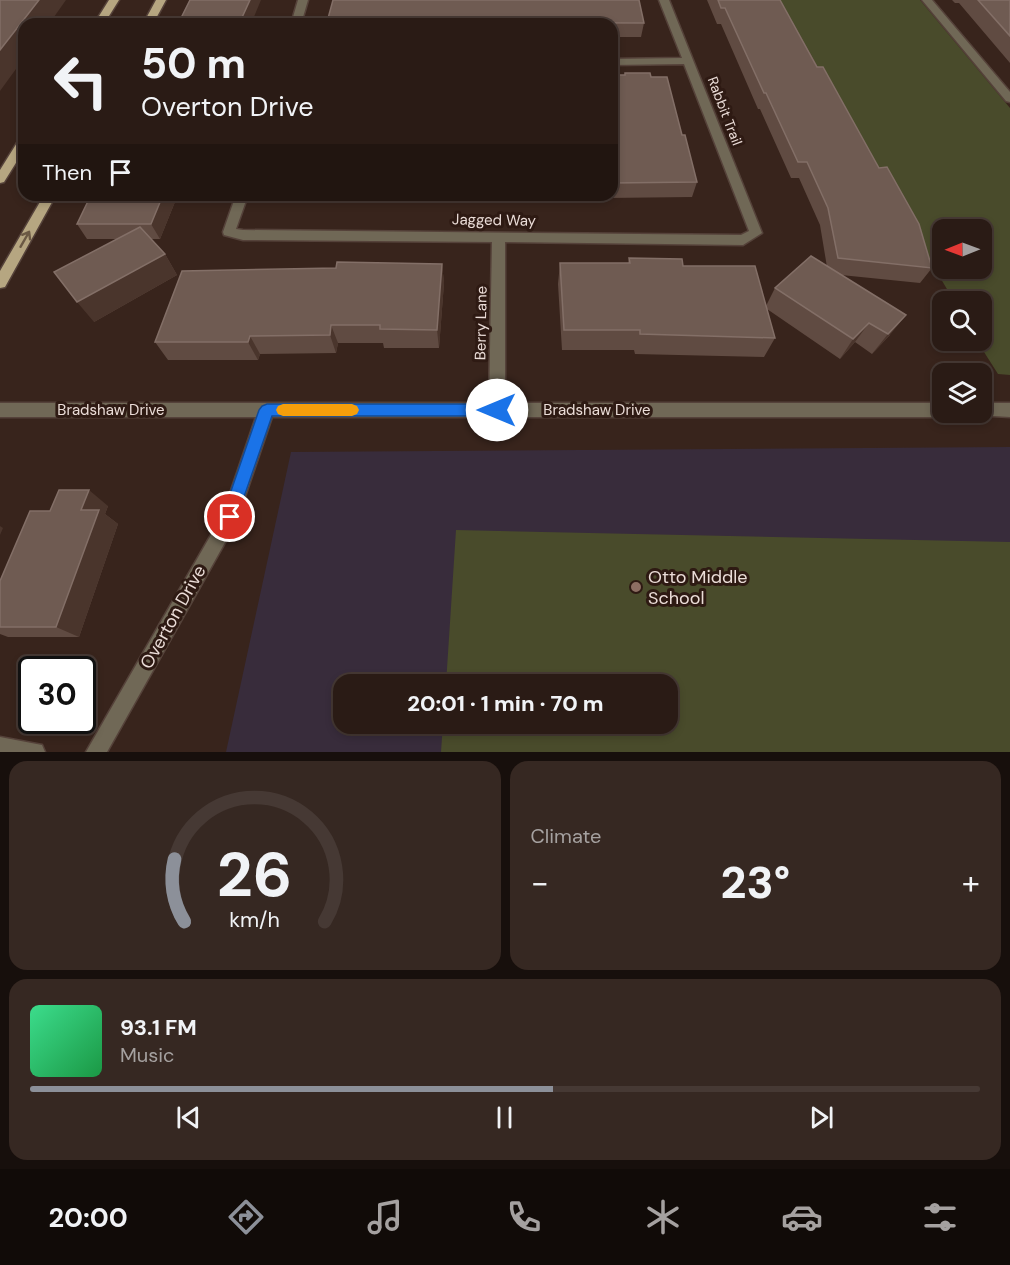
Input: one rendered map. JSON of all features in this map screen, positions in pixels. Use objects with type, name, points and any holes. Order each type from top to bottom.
[{"type":"main road","points":[[103,18],[114,0]]},
{"type":"main road","points":[[151,18],[161,0]]},
{"type":"main road","points":[[0,179],[18,150]]},
{"type":"main road","points":[[0,283],[47,201]]},
{"type":"street","points":[[298,18],[303,0]]},
{"type":"street","name":"Rabbit Trail","points":[[664,0],[756,233]]},
{"type":"street","points":[[927,0],[1010,99]]},
{"type":"street","points":[[618,62],[689,62]]},
{"type":"street","name":"Jagged Way","points":[[240,201],[230,232],[243,235],[743,240],[756,233]]},
{"type":"street","name":"Berry Lane","points":[[497,410],[499,237]]},
{"type":"street","name":"Bradshaw Drive","points":[[0,410],[932,410]]},
{"type":"street","name":"Overton Drive","points":[[96,752],[230,517],[267,410]]},
{"type":"street","points":[[992,410],[1010,410]]},
{"type":"street","points":[[0,747],[35,752]]},
{"type":"shaded area","name":"Otto Middle School","points":[[1010,447],[1010,752],[226,752],[291,452]]},
{"type":"green space","points":[[776,0],[920,0],[1010,108],[1010,375],[998,374],[983,351],[992,351],[992,291],[948,291],[941,279],[992,279],[992,219],[932,219],[932,264]]},
{"type":"green space","points":[[456,530],[1010,542],[1010,752],[441,752],[442,734],[678,734],[678,674],[447,674]]},
{"type":"building","points":[[0,0],[39,0],[25,18],[18,18],[18,27],[0,50]]},
{"type":"building","points":[[190,0],[250,0],[242,18],[181,18]]},
{"type":"building","points":[[333,0],[639,0],[644,23],[618,23],[618,18],[328,18]]},
{"type":"building","points":[[718,0],[780,0],[817,67],[823,67],[879,168],[887,167],[919,224],[932,268],[838,258],[828,208],[807,162],[798,162],[725,8],[721,8]]},
{"type":"building","points":[[978,0],[1010,0],[1010,36]]},
{"type":"building","points":[[625,73],[650,73],[651,77],[667,77],[697,182],[618,183],[618,75],[625,75]]},
{"type":"building","points":[[88,201],[161,201],[151,224],[77,224]]},
{"type":"building","points":[[140,227],[165,254],[77,302],[54,272]]},
{"type":"building","points":[[811,256],[906,315],[888,334],[869,323],[853,339],[775,288]]},
{"type":"building","points":[[629,258],[682,259],[683,266],[755,266],[775,338],[640,334],[640,330],[564,330],[560,263],[630,263]]},
{"type":"building","points":[[337,262],[442,264],[437,330],[380,329],[380,325],[331,325],[330,335],[250,336],[248,342],[155,342],[182,271],[336,268]]},
{"type":"building","points":[[59,490],[89,490],[81,510],[99,510],[56,627],[0,627],[0,581],[30,511],[50,511]]},
{"type":"slow traffic","points":[[283,410],[352,410]]},
{"type":"place","name":"Otto Middle School","points":[[636,587]]},
{"type":"route","points":[[230,517],[267,410],[497,410]]}]
